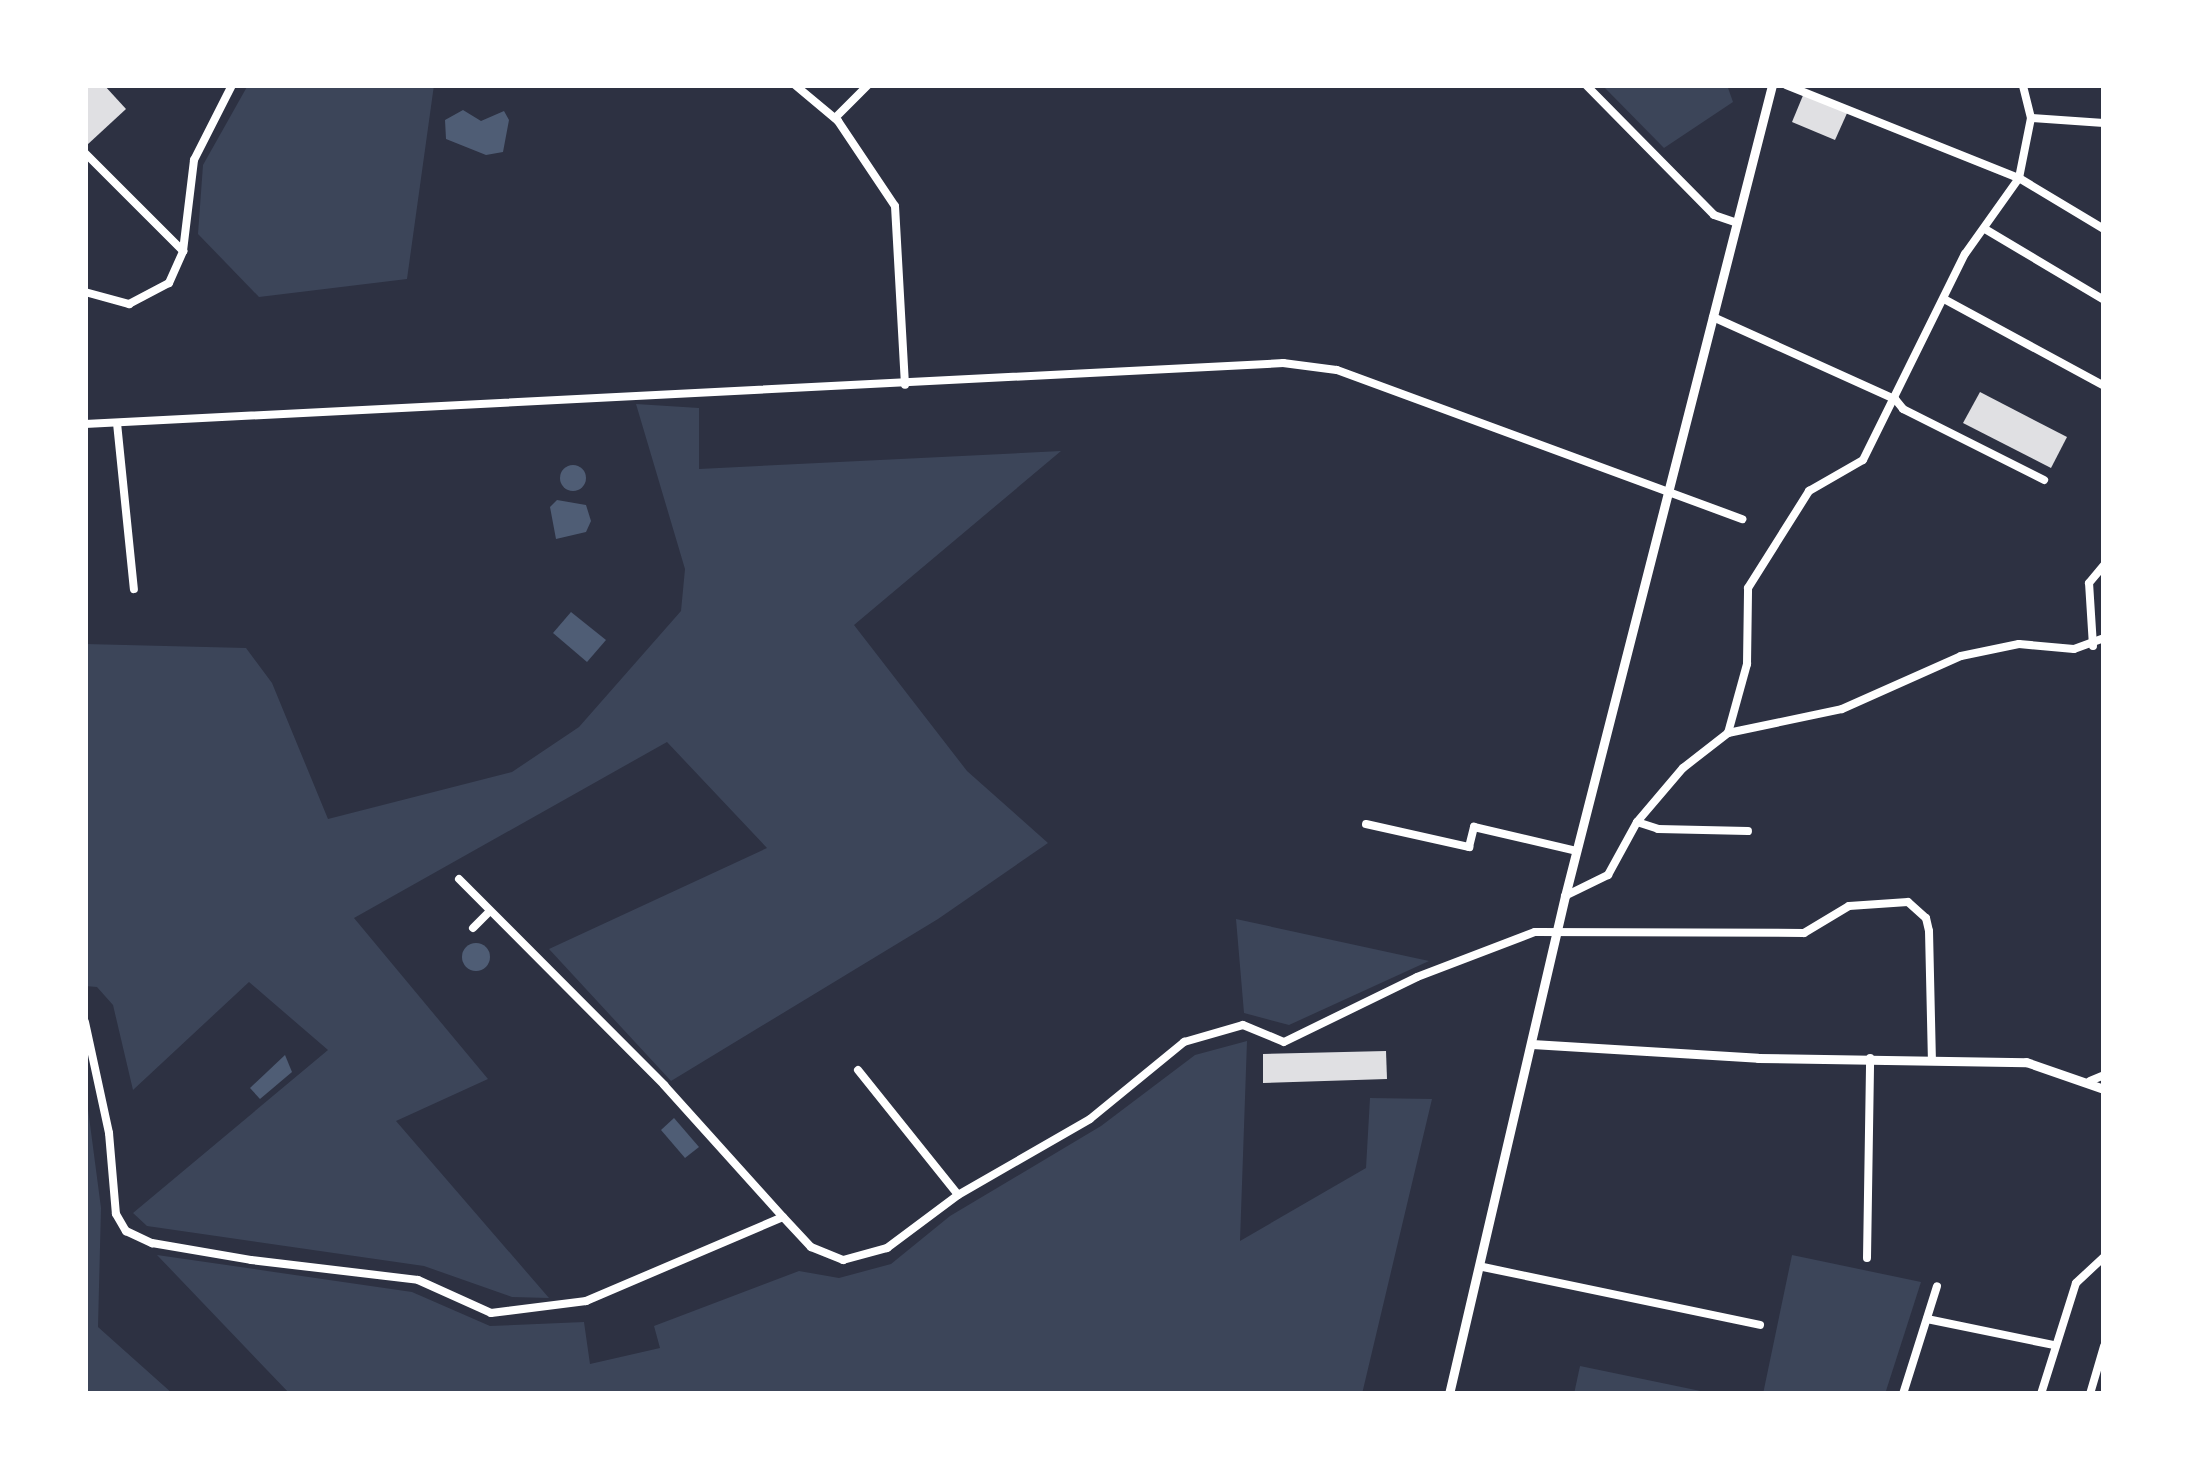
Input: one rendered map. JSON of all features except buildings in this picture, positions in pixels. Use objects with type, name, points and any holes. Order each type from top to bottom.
[{"type":"street","points":[[85,292],[129,304],[169,283],[182,251],[194,160],[232,85]]},
{"type":"street","points":[[795,85],[836,118],[895,206],[905,384]]},
{"type":"street","points":[[836,118],[868,85]]},
{"type":"street","points":[[1586,85],[1714,215],[1737,223]]},
{"type":"street","points":[[1449,1394],[1483,1267],[1564,896],[1772,85]]},
{"type":"street","points":[[1786,85],[2019,178],[2104,228]]},
{"type":"street","points":[[1728,734],[1747,664],[1748,588],[1809,490],[1863,460],[1965,254],[2019,178],[2031,118],[2023,85]]},
{"type":"street","points":[[2031,118],[2104,123]]},
{"type":"street","points":[[85,153],[182,251]]},
{"type":"street","points":[[1986,229],[2104,300]]},
{"type":"street","points":[[1944,299],[2104,386]]},
{"type":"street","points":[[1713,317],[1895,399],[1903,410],[2044,480]]},
{"type":"street","points":[[85,424],[905,384],[1227,364],[1337,370],[1744,519]]},
{"type":"street","points":[[117,423],[134,589]]},
{"type":"street","points":[[2093,646],[2089,583],[2104,565]]},
{"type":"street","points":[[1564,896],[1608,875],[1637,822],[1683,768],[1728,734],[1842,709],[1961,656],[2019,644],[2093,646],[2104,638]]},
{"type":"street","points":[[1637,822],[1658,829],[1748,831]]},
{"type":"street","points":[[1366,824],[1469,848],[1474,827],[1576,851]]},
{"type":"street","points":[[460,879],[664,1085],[811,1247],[843,1260],[887,1248],[958,1195],[1090,1119],[1184,1042],[1243,1025],[1284,1042],[1417,978],[1535,932],[1804,933],[1850,906],[1908,902],[1926,918],[1929,931],[1932,1059]]},
{"type":"street","points":[[472,928],[490,911]]},
{"type":"street","points":[[85,1022],[109,1133],[116,1214],[126,1231],[152,1243],[418,1280],[491,1313],[586,1301],[783,1217]]},
{"type":"street","points":[[1532,1044],[1758,1058],[2026,1062],[2104,1089]]},
{"type":"street","points":[[1867,1258],[1870,1058]]},
{"type":"street","points":[[858,1070],[958,1195]]},
{"type":"street","points":[[2090,1081],[2104,1075]]},
{"type":"street","points":[[2041,1394],[2076,1284],[2104,1257]]},
{"type":"street","points":[[1483,1267],[1760,1325]]},
{"type":"street","points":[[1903,1394],[1937,1286]]},
{"type":"street","points":[[1926,1319],[2054,1345]]},
{"type":"street","points":[[2090,1394],[2104,1346]]},
{"type":"shaded area","points":[[248,85],[434,85],[407,279],[259,297],[198,234],[203,165]]},
{"type":"shaded area","points":[[1602,85],[1727,85],[1733,102],[1664,148]]},
{"type":"shaded area","points":[[463,110],[481,121],[504,111],[509,120],[503,152],[486,155],[446,139],[445,120]]},
{"type":"shaded area","points":[[636,404],[699,408],[699,469],[1061,451],[854,625],[967,771],[1048,843],[938,919],[671,1081],[549,949],[767,848],[667,742],[354,918],[488,1079],[396,1121],[549,1298],[512,1297],[424,1266],[147,1226],[133,1213],[328,1050],[249,982],[133,1090],[113,1005],[97,987],[85,986],[85,644],[246,648],[272,683],[328,819],[512,772],[579,727],[681,611],[685,569]]},
{"type":"shaded area","points":[[573,465],[582,469],[586,478],[582,487],[573,491],[564,487],[560,478],[564,469]]},
{"type":"shaded area","points":[[557,500],[586,505],[591,521],[586,532],[556,539],[550,507]]},
{"type":"shaded area","points":[[571,612],[606,640],[587,662],[553,633]]},
{"type":"shaded area","points":[[1236,919],[1429,961],[1289,1025],[1244,1013]]},
{"type":"shaded area","points":[[476,943],[486,947],[490,957],[486,967],[476,971],[466,967],[462,957],[466,947]]},
{"type":"shaded area","points":[[1247,1041],[1240,1241],[1366,1168],[1370,1098],[1432,1099],[1362,1394],[290,1394],[157,1255],[412,1292],[490,1326],[584,1322],[590,1364],[660,1348],[654,1326],[799,1271],[839,1278],[891,1264],[950,1216],[1101,1126],[1195,1055]]},
{"type":"shaded area","points":[[285,1055],[292,1072],[260,1099],[250,1088]]},
{"type":"shaded area","points":[[85,1086],[101,1208],[98,1327],[173,1394],[85,1394]]},
{"type":"shaded area","points":[[674,1118],[699,1147],[685,1158],[661,1130]]},
{"type":"shaded area","points":[[1792,1255],[1921,1282],[1885,1394],[1763,1394]]},
{"type":"shaded area","points":[[1580,1366],[1715,1394],[1574,1394]]}]
